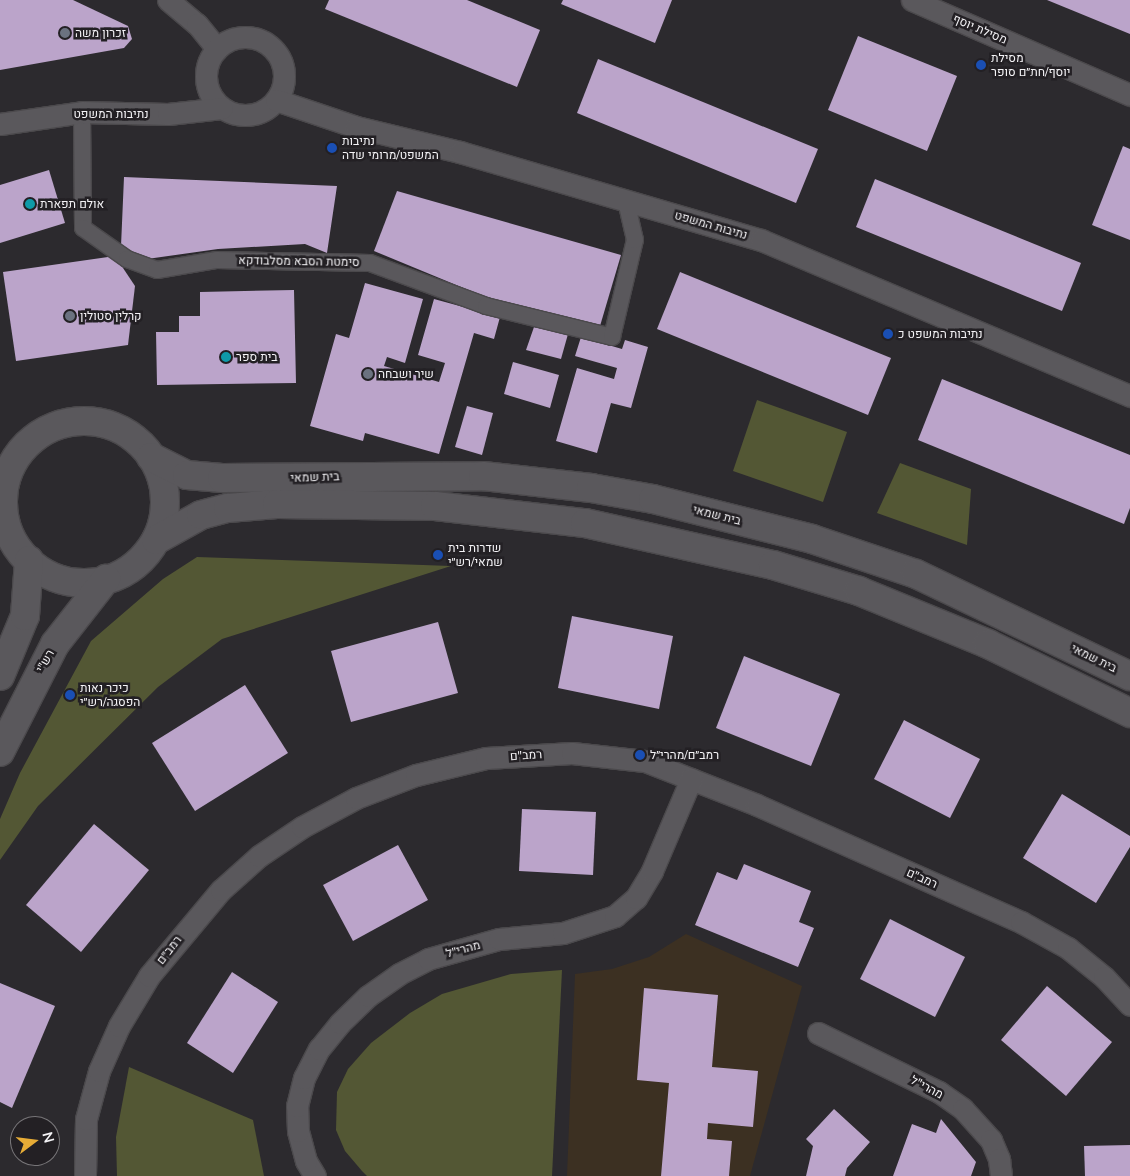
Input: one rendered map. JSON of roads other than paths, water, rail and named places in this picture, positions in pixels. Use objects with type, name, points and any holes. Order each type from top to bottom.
[{"type":"street","points":[[168,0],[197,24],[217,49]]},
{"type":"street","name":"מסילת יוסף","points":[[912,0],[1130,95]]},
{"type":"street","points":[[240,37],[253,37],[267,44],[283,66],[284,80],[276,100],[260,113],[247,116],[222,108],[207,87],[206,74],[217,49],[240,37]]},
{"type":"street","name":"נתיבות המשפט","points":[[276,100],[356,127],[460,152],[768,242],[1130,396]]},
{"type":"street","name":"נתיבות המשפט","points":[[0,124],[82,112],[168,114],[222,108]]},
{"type":"street","name":"סימטת הסבא מסלבודקא","points":[[82,112],[84,228],[127,259],[157,270],[217,260],[370,263],[486,306],[612,337],[635,240],[626,202]]},
{"type":"street","points":[[0,452],[31,440],[49,428],[70,421],[92,420],[113,426],[132,436],[151,457],[164,491],[164,516],[156,540],[141,560],[121,575],[106,579],[72,583],[48,575],[29,560],[5,532],[2,497],[6,475],[16,456],[31,440]]},
{"type":"street","points":[[151,457],[187,475],[276,491],[540,515],[629,531],[726,554],[859,591],[910,611],[988,644],[1130,713]]},
{"type":"street","name":"בית שמאי","points":[[276,491],[483,476],[591,488],[714,513],[812,539],[916,574],[1130,676]]},
{"type":"street","points":[[156,540],[201,515],[228,508],[276,491]]},
{"type":"street","points":[[0,676],[25,616],[29,560]]},
{"type":"street","name":"רש\"י","points":[[0,752],[55,644],[106,579]]},
{"type":"street","name":"רמב\"ם","points":[[84,1176],[86,1119],[99,1071],[119,1026],[149,976],[221,890],[259,856],[302,827],[364,795],[416,776],[486,758],[572,753],[645,761],[691,779],[1021,922],[1068,948],[1104,977],[1130,1005]]},
{"type":"street","name":"מהרי\"ל","points":[[315,1176],[306,1161],[298,1131],[297,1106],[304,1078],[319,1049],[340,1023],[368,996],[399,974],[428,959],[499,939],[563,933],[615,916],[636,898],[652,871],[691,779]]},
{"type":"street","name":"מהרי\"ל","points":[[818,1033],[939,1092],[963,1109],[991,1140],[999,1159],[1001,1176]]},
{"type":"place","name":"זכרון משה","points":[[65,33]]},
{"type":"place","name":"מסילת יוסף/חת״ם סופר","points":[[981,65]]},
{"type":"place","name":"נתיבות המשפט/מרומי שדה","points":[[332,148]]},
{"type":"place","name":"אולם תפארת","points":[[30,204]]},
{"type":"place","name":"קרלין סטולין","points":[[70,316]]},
{"type":"place","name":"נתיבות המשפט כ","points":[[888,334]]},
{"type":"place","name":"בית ספר","points":[[226,357]]},
{"type":"place","name":"שיר ושבחה","points":[[368,374]]},
{"type":"place","name":"שדרות בית שמאי/רש״י","points":[[438,555]]},
{"type":"place","name":"כיכר נאות הפסגה/רש״י","points":[[70,695]]},
{"type":"place","name":"רמב״ם/מהרי״ל","points":[[640,755]]}]
